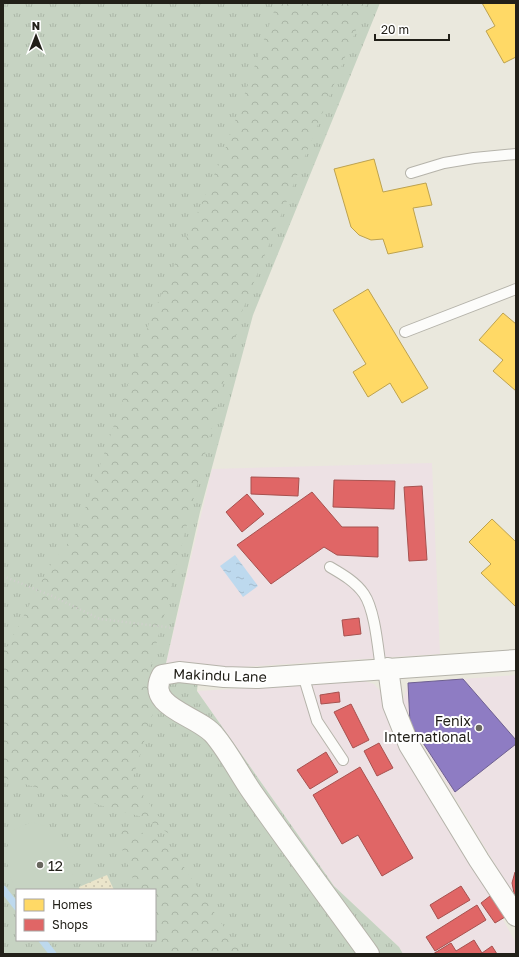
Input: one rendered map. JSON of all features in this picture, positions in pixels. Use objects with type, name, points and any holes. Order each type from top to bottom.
[{"type":"street","name":"Makindu Lane","points":[[370,954],[251,790],[215,735],[207,727],[164,702],[158,687],[162,675],[178,672],[258,678],[516,660]]},
{"type":"street","points":[[384,669],[393,705],[409,745],[479,860],[516,916]]},
{"type":"lane","points":[[411,172],[444,163],[474,158],[516,154]]},
{"type":"lane","points":[[405,332],[516,289]]},
{"type":"lane","points":[[330,567],[351,580],[364,594],[374,618],[384,669]]},
{"type":"lane","points":[[303,675],[317,721],[343,760]]},
{"type":"path","points":[[3,576],[52,596],[100,619],[174,628]]},
{"type":"shaded area","points":[[432,463],[440,654],[164,672],[212,469]]},
{"type":"shaded area","points":[[516,675],[516,899],[410,723],[402,704],[408,683]]},
{"type":"shaded area","points":[[364,681],[374,684],[381,692],[392,735],[490,896],[516,943],[516,954],[403,954],[399,947],[334,886],[197,691]]},
{"type":"green space","points":[[3,3],[380,3],[253,315],[200,512],[164,672],[199,670],[197,691],[334,886],[399,947],[403,954],[3,954]]},
{"type":"green space","points":[[277,3],[367,3],[241,314],[149,674],[160,691],[132,780],[173,836],[142,817],[3,778],[3,650],[8,646],[49,567],[77,532],[151,318],[223,155]]},
{"type":"green space","name":"12","points":[[31,822],[48,827],[63,840],[73,857],[73,874],[68,888],[16,890],[9,874],[6,852],[12,831]]},
{"type":"green space","points":[[113,824],[166,840],[242,954],[165,954],[156,939],[156,889],[137,889]]},
{"type":"sand","points":[[107,875],[114,889],[80,889],[79,887]]},
{"type":"water","points":[[235,555],[258,586],[243,597],[220,566]]},
{"type":"building: Homes","points":[[482,3],[516,3],[516,57],[504,63],[486,31],[495,26]]},
{"type":"building: Homes","points":[[374,159],[383,192],[426,183],[432,205],[413,208],[423,247],[388,254],[383,239],[371,240],[359,235],[351,227],[334,169]]},
{"type":"building: Homes","points":[[368,289],[428,388],[402,403],[390,383],[368,397],[353,372],[366,364],[333,310]]},
{"type":"building: Homes","points":[[503,313],[516,324],[516,391],[493,371],[503,360],[479,340]]},
{"type":"building: Homes","points":[[492,519],[516,542],[516,607],[481,573],[491,564],[469,542]]},
{"type":"building: Shops","points":[[251,477],[299,478],[298,496],[251,494]]},
{"type":"building: Shops","points":[[334,480],[395,481],[394,509],[333,507]]},
{"type":"building: Shops","points":[[422,486],[427,560],[409,561],[404,487]]},
{"type":"building: Shops","points":[[312,492],[342,527],[378,527],[378,557],[337,555],[324,547],[271,584],[237,545]]},
{"type":"building: Shops","points":[[247,494],[264,514],[242,532],[226,512]]},
{"type":"building: Shops","points":[[359,618],[361,634],[344,636],[342,620]]},
{"type":"building: Shops","points":[[339,692],[340,702],[321,704],[320,695]]},
{"type":"building: Shops","points":[[351,704],[369,740],[353,748],[334,712]]},
{"type":"building: Shops","points":[[379,743],[393,768],[377,776],[364,751]]},
{"type":"building: Shops","points":[[326,752],[338,772],[310,789],[297,770]]},
{"type":"building: Shops","points":[[360,767],[413,858],[382,876],[358,835],[342,844],[313,795]]},
{"type":"building: Shops","points":[[516,872],[516,896],[512,883]]},
{"type":"building: Shops","points":[[461,886],[470,900],[438,919],[430,905]]},
{"type":"building: Shops","points":[[490,896],[505,917],[495,923],[481,903]]},
{"type":"building: Shops","points":[[477,905],[486,920],[435,951],[426,937]]},
{"type":"building: Shops","points":[[474,940],[482,953],[492,946],[497,954],[433,954],[451,943],[456,951]]},
{"type":"building: Offices","points":[[463,679],[516,740],[516,744],[455,792],[410,723],[408,683]]},
{"type":"waterway","points":[[3,889],[16,906]]},
{"type":"waterway","points":[[43,941],[53,954]]},
{"type":"place","name":"Fenix International","points":[[479,728]]},
{"type":"place","name":"12","points":[[40,865]]}]
